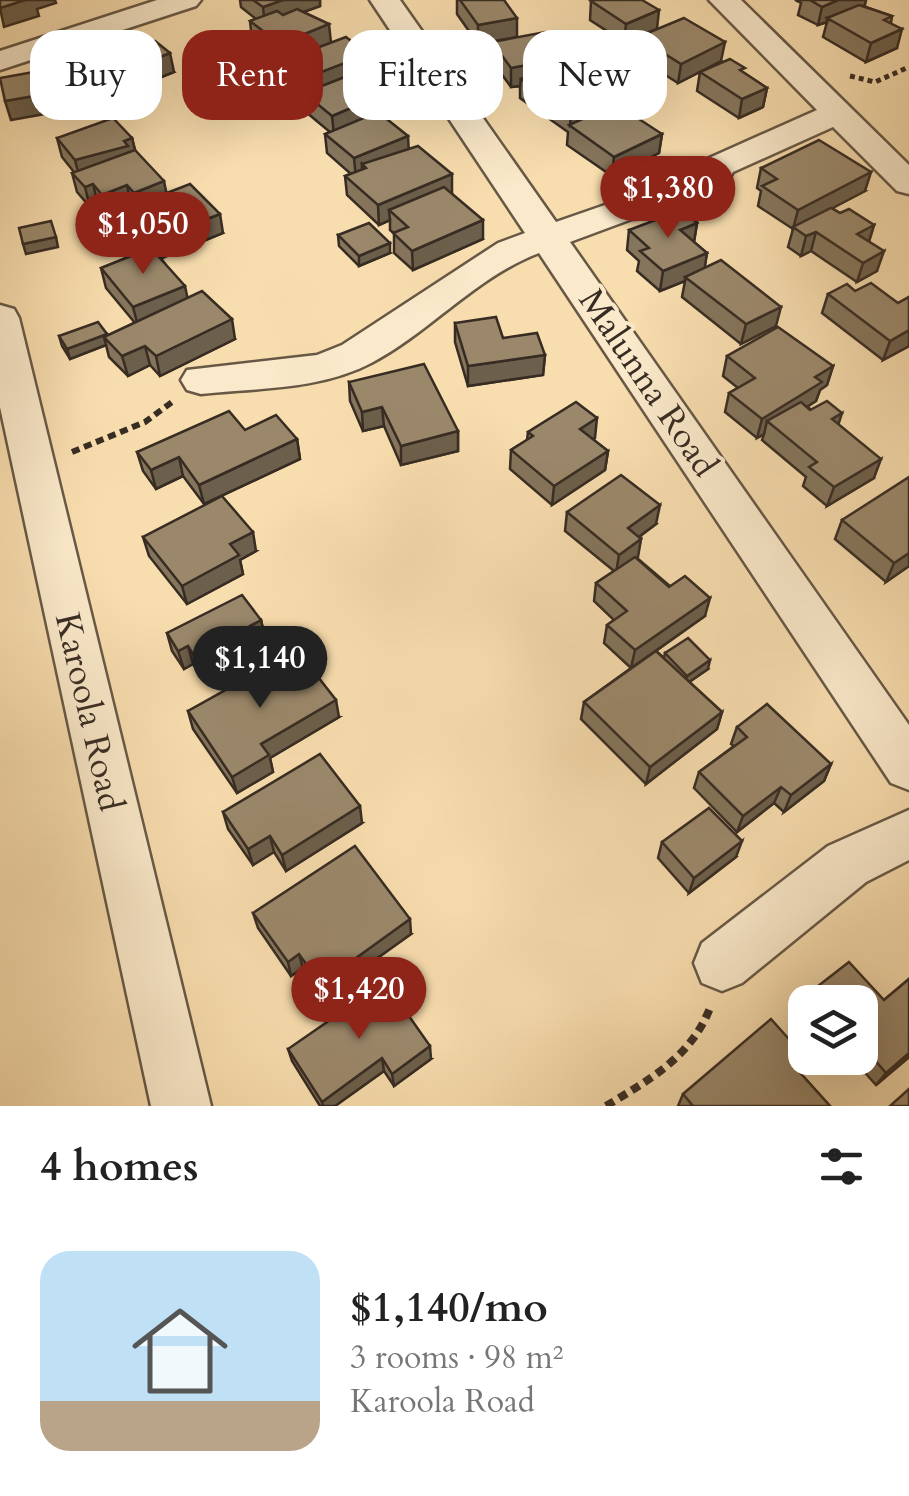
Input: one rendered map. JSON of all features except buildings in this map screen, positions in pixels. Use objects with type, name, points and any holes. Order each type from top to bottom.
[{"type":"street","points":[[0,61],[186,0]]},
{"type":"street","name":"Malunna Road","points":[[385,0],[909,767]]},
{"type":"street","points":[[724,0],[909,184]]},
{"type":"street","points":[[201,380],[322,368],[356,354],[470,275],[547,235],[628,208],[662,208],[710,184],[719,166],[837,113]]},
{"type":"street","name":"Karoola Road","points":[[0,318],[181,1106]]},
{"type":"street","points":[[722,964],[847,864],[909,834]]},
{"type":"path","points":[[806,81],[835,72],[875,82],[909,67]]},
{"type":"path","points":[[32,469],[145,422],[201,380]]},
{"type":"path","points":[[606,1106],[680,1057],[698,1036],[708,1017],[722,964]]}]
